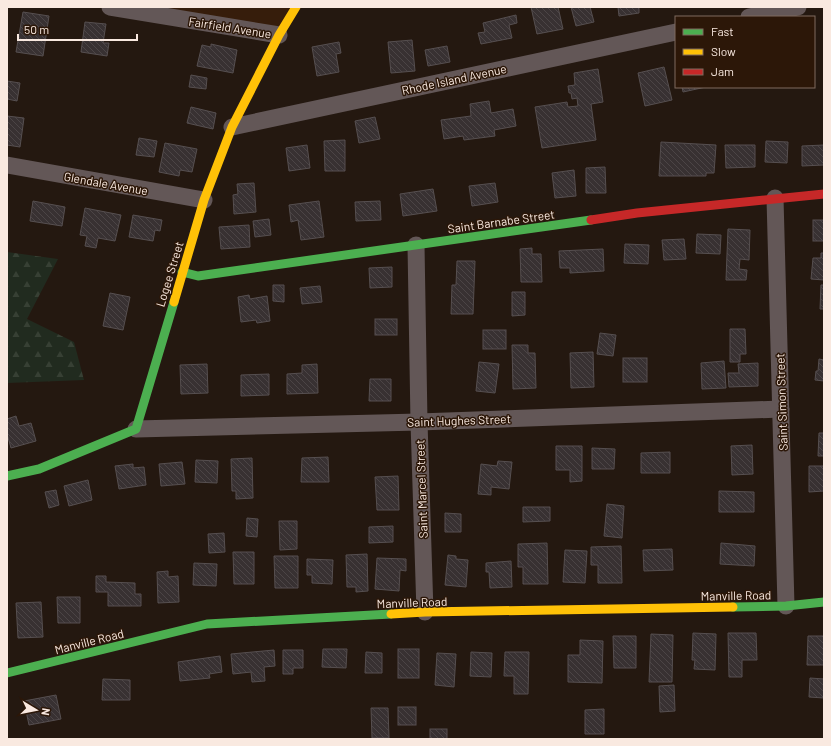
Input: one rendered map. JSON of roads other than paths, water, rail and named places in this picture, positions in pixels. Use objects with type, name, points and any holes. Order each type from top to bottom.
[{"type":"street","name":"Fairfield Avenue","points":[[110,7],[279,35]]},
{"type":"street","name":"Logee Street","points":[[136,429],[204,200],[232,127],[279,35],[296,7]]},
{"type":"street","points":[[754,16],[798,7]]},
{"type":"street","name":"Rhode Island Avenue","points":[[232,127],[675,32]]},
{"type":"street","name":"Glendale Avenue","points":[[7,165],[204,200]]},
{"type":"street","name":"Saint Barnabe Street","points":[[182,272],[198,276],[637,213],[824,194]]},
{"type":"street","name":"Saint Simon Street","points":[[775,198],[786,606]]},
{"type":"street","name":"Saint Marcel Street","points":[[416,245],[419,422],[425,612]]},
{"type":"street","name":"Saint Hughes Street","points":[[136,429],[419,422],[781,409]]},
{"type":"street","points":[[7,476],[39,469],[136,429]]},
{"type":"street","name":"Manville Road","points":[[7,673],[207,624],[425,612],[786,606],[824,602]]}]
